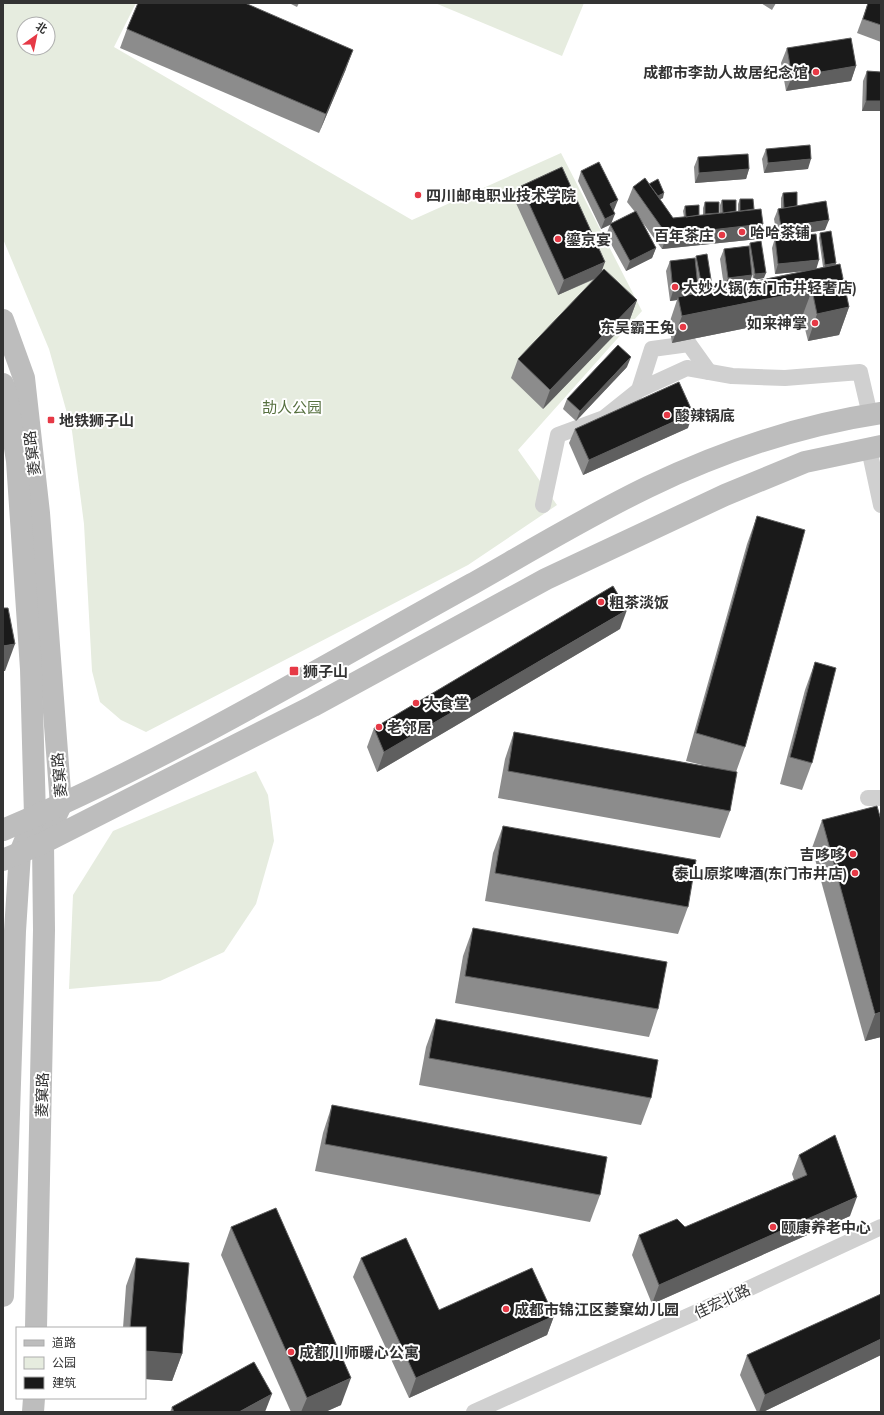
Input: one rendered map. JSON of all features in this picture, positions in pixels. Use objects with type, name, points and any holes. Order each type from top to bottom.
[{"type":"street","name":"菱窠路","points":[[3,320],[24,378],[39,513],[62,805],[43,843],[44,937],[36,1327]]},
{"type":"street","points":[[639,390],[652,349],[688,344],[709,372]]},
{"type":"street","points":[[3,830],[62,805],[176,748],[578,523],[649,486],[726,454],[799,431],[876,414],[860,372],[785,378],[732,376],[687,368],[639,390],[604,418],[558,435],[544,505]]},
{"type":"street","name":"菱窠路","points":[[3,384],[7,396],[17,461],[31,669],[36,816],[11,856],[15,939],[3,1296]]},
{"type":"street","points":[[11,856],[43,843],[313,706],[546,579],[725,495],[805,462],[875,448],[881,505]]},
{"type":"street","name":"佳宏北路","points":[[474,1412],[726,1299],[881,1227]]},
{"type":"street","points":[[33,1412],[34,1399]]},
{"type":"green space","name":"劼人公园","points":[[3,3],[136,3],[114,47],[412,220],[561,153],[642,311],[518,450],[557,505],[468,565],[146,732],[121,720],[100,702],[92,671],[84,524],[72,431],[49,349],[3,239]]},
{"type":"green space","points":[[435,3],[584,3],[562,56]]},
{"type":"green space","points":[[256,771],[268,795],[274,841],[256,904],[224,952],[160,981],[69,989],[73,895],[113,831]]},
{"type":"building","points":[[138,3],[245,3],[353,50],[326,114],[127,29]]},
{"type":"building","points":[[868,3],[881,3],[881,25],[863,19]]},
{"type":"building","points":[[851,38],[856,66],[792,77],[787,48]]},
{"type":"building","points":[[867,71],[881,72],[881,101],[866,101]]},
{"type":"building","points":[[810,145],[811,159],[768,163],[766,149]]},
{"type":"building","points":[[748,154],[749,169],[699,173],[698,157]]},
{"type":"building","points":[[599,162],[618,200],[610,204],[615,214],[605,219],[581,171]]},
{"type":"building","name":"鎏京宴","points":[[562,167],[605,262],[564,280],[521,186]]},
{"type":"building","points":[[645,178],[673,218],[761,209],[763,224],[667,235],[633,187]]},
{"type":"building","points":[[658,179],[664,193],[658,196],[649,184]]},
{"type":"building","points":[[797,192],[797,206],[784,208],[783,193]]},
{"type":"building","points":[[740,199],[753,199],[754,209],[740,211]]},
{"type":"building","points":[[722,200],[736,200],[736,211],[723,213]]},
{"type":"building","points":[[826,201],[829,220],[781,227],[778,209]]},
{"type":"building","points":[[705,202],[719,202],[719,213],[705,214]]},
{"type":"building","points":[[699,205],[699,215],[686,217],[685,206]]},
{"type":"building","points":[[636,211],[656,248],[630,261],[610,224]]},
{"type":"building","points":[[831,231],[836,263],[825,265],[820,233]]},
{"type":"building","points":[[816,234],[819,260],[778,264],[775,238]]},
{"type":"building","points":[[761,241],[766,273],[755,274],[750,243]]},
{"type":"building","points":[[749,246],[752,275],[728,278],[724,249]]},
{"type":"building","points":[[707,254],[712,286],[702,287],[696,256]]},
{"type":"building","points":[[695,258],[698,288],[673,291],[670,261]]},
{"type":"building","points":[[840,264],[849,307],[817,314],[812,290],[682,316],[678,297]]},
{"type":"building","points":[[604,269],[637,300],[550,390],[518,359]]},
{"type":"building","points":[[618,345],[631,357],[580,411],[567,399]]},
{"type":"building","points":[[679,382],[693,413],[589,460],[575,429]]},
{"type":"building","points":[[757,516],[805,530],[745,747],[696,733]]},
{"type":"building","points":[[613,586],[627,610],[384,752],[374,728]]},
{"type":"building","points":[[3,608],[8,608],[15,644],[3,646]]},
{"type":"building","points":[[815,662],[836,668],[812,763],[790,757]]},
{"type":"building","points":[[514,732],[737,772],[730,811],[508,771]]},
{"type":"building","points":[[877,806],[881,820],[881,1012],[875,1014],[822,820]]},
{"type":"building","points":[[503,826],[696,860],[688,907],[495,873]]},
{"type":"building","points":[[473,928],[667,962],[658,1009],[465,976]]},
{"type":"building","points":[[436,1019],[658,1060],[651,1098],[429,1058]]},
{"type":"building","points":[[332,1105],[607,1157],[600,1195],[325,1144]]},
{"type":"building","name":"颐康养老中心","points":[[835,1135],[857,1197],[659,1285],[639,1235],[677,1219],[685,1227],[807,1175],[799,1155]]},
{"type":"building","points":[[276,1208],[351,1378],[307,1398],[231,1227]]},
{"type":"building","name":"成都市锦江区菱窠幼儿园","points":[[406,1238],[439,1310],[532,1268],[554,1316],[416,1378],[361,1258]]},
{"type":"building","points":[[136,1258],[189,1263],[182,1354],[146,1351],[146,1327],[130,1327]]},
{"type":"building","points":[[881,1294],[881,1339],[765,1395],[747,1355]]},
{"type":"building","points":[[254,1362],[272,1394],[239,1412],[174,1412],[172,1407]]},
{"type":"place","name":"成都市李劼人故居纪念馆","points":[[816,72]]},
{"type":"place","name":"四川邮电职业技术学院","points":[[418,195]]},
{"type":"place","name":"哈哈茶铺","points":[[742,232]]},
{"type":"place","name":"百年茶庄","points":[[722,235]]},
{"type":"place","name":"鎏京宴","points":[[558,239]]},
{"type":"place","name":"大妙火锅(东门市井轻奢店)","points":[[675,287]]},
{"type":"place","name":"如来神掌","points":[[815,323]]},
{"type":"place","name":"东吴霸王兔","points":[[683,327]]},
{"type":"place","name":"酸辣锅底","points":[[667,415]]},
{"type":"place","name":"地铁狮子山","points":[[51,420]]},
{"type":"place","name":"粗茶淡饭","points":[[601,602]]},
{"type":"place","name":"狮子山","points":[[294,671]]},
{"type":"place","name":"大食堂","points":[[416,703]]},
{"type":"place","name":"老邻居","points":[[379,727]]},
{"type":"place","name":"吉哆哆","points":[[853,854]]},
{"type":"place","name":"泰山原浆啤酒(东门市井店)","points":[[855,873]]},
{"type":"place","name":"颐康养老中心","points":[[773,1227]]},
{"type":"place","name":"成都市锦江区菱窠幼儿园","points":[[506,1309]]},
{"type":"place","name":"成都川师暖心公寓","points":[[291,1352]]}]
